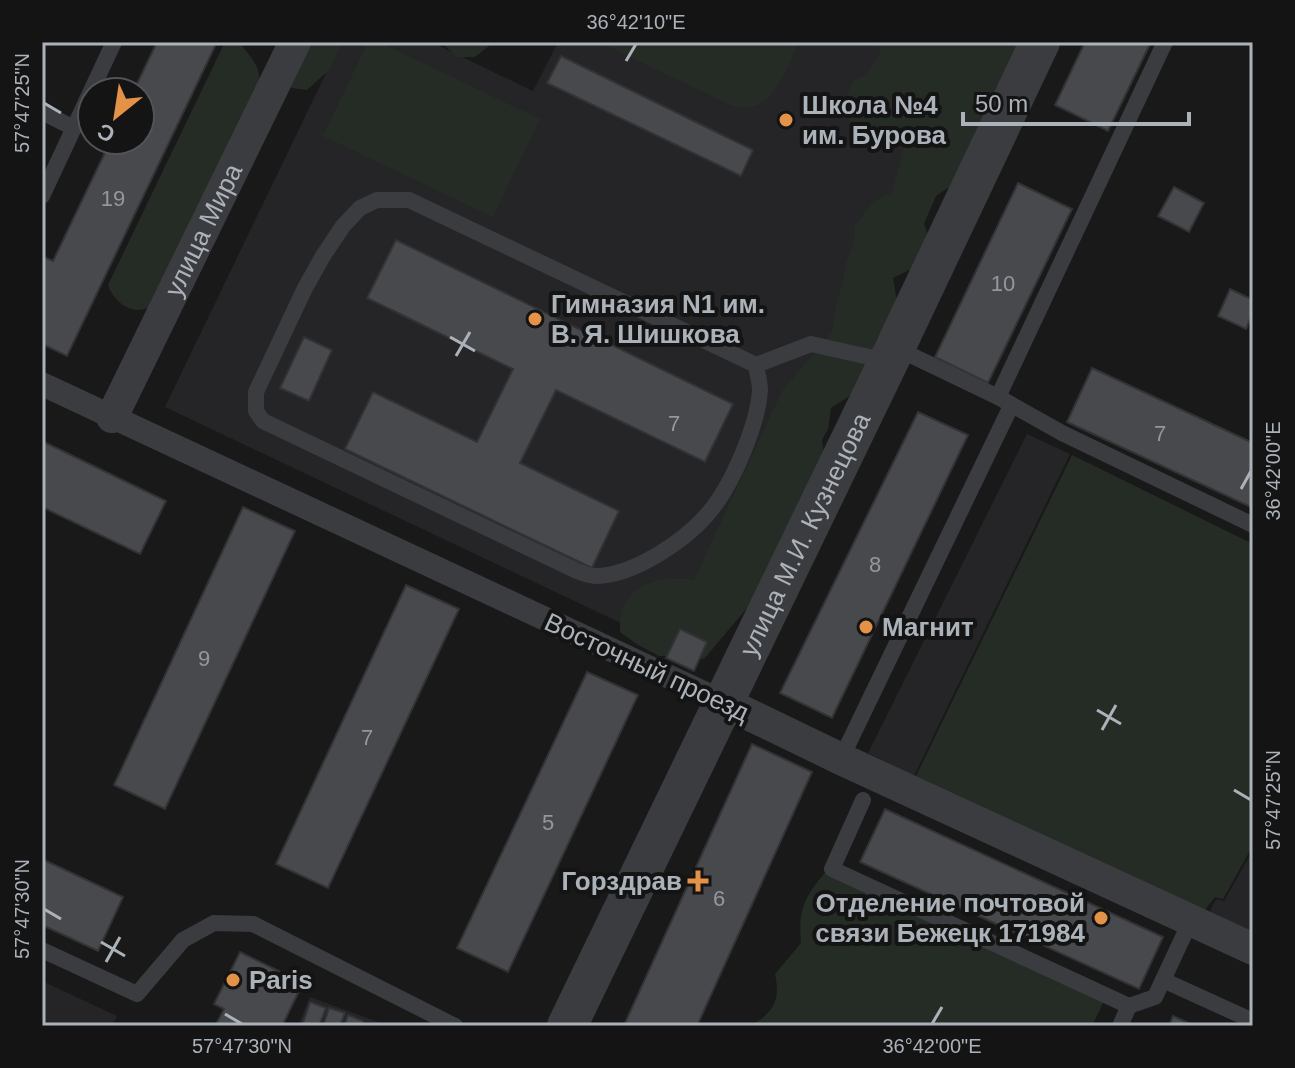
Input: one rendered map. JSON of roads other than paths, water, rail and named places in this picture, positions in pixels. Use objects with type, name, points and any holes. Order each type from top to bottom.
[{"type":"street","name":"улица Мира","points":[[112,417],[295,42]]},
{"type":"street","name":"улица М.И. Кузнецова","points":[[567,1026],[1040,42]]},
{"type":"street","name":"Восточный проезд","points":[[42,384],[1253,949]]},
{"type":"lane","points":[[42,196],[114,42]]},
{"type":"lane","points":[[841,759],[1165,42]]},
{"type":"lane","points":[[42,112],[74,128]]},
{"type":"lane","points":[[756,365],[760,389],[753,422],[733,473],[712,509],[695,527],[649,560],[618,572],[594,576],[577,571],[263,421],[256,411],[256,392],[311,278],[343,226],[360,208],[377,200],[409,200],[756,365],[811,344],[892,355],[1004,402],[1253,525]]},
{"type":"lane","points":[[863,800],[832,869],[1129,1006],[1155,997],[1191,920]]},
{"type":"lane","points":[[42,950],[137,994],[183,940],[214,923],[253,924],[455,1026]]},
{"type":"lane","points":[[1163,980],[1253,1021]]},
{"type":"lane","points":[[1120,1026],[1129,1006]]},
{"type":"place","name":"Школа №4 им. Бурова","points":[[786,120]]},
{"type":"place","name":"Гимназия N1 им. В. Я. Шишкова","points":[[535,319]]},
{"type":"place","name":"Магнит","points":[[866,627]]},
{"type":"place","name":"Горздрав","points":[[698,881]]},
{"type":"place","name":"Отделение почтовой связи Бежецк 171984","points":[[1101,918]]},
{"type":"place","name":"Paris","points":[[233,980]]}]
